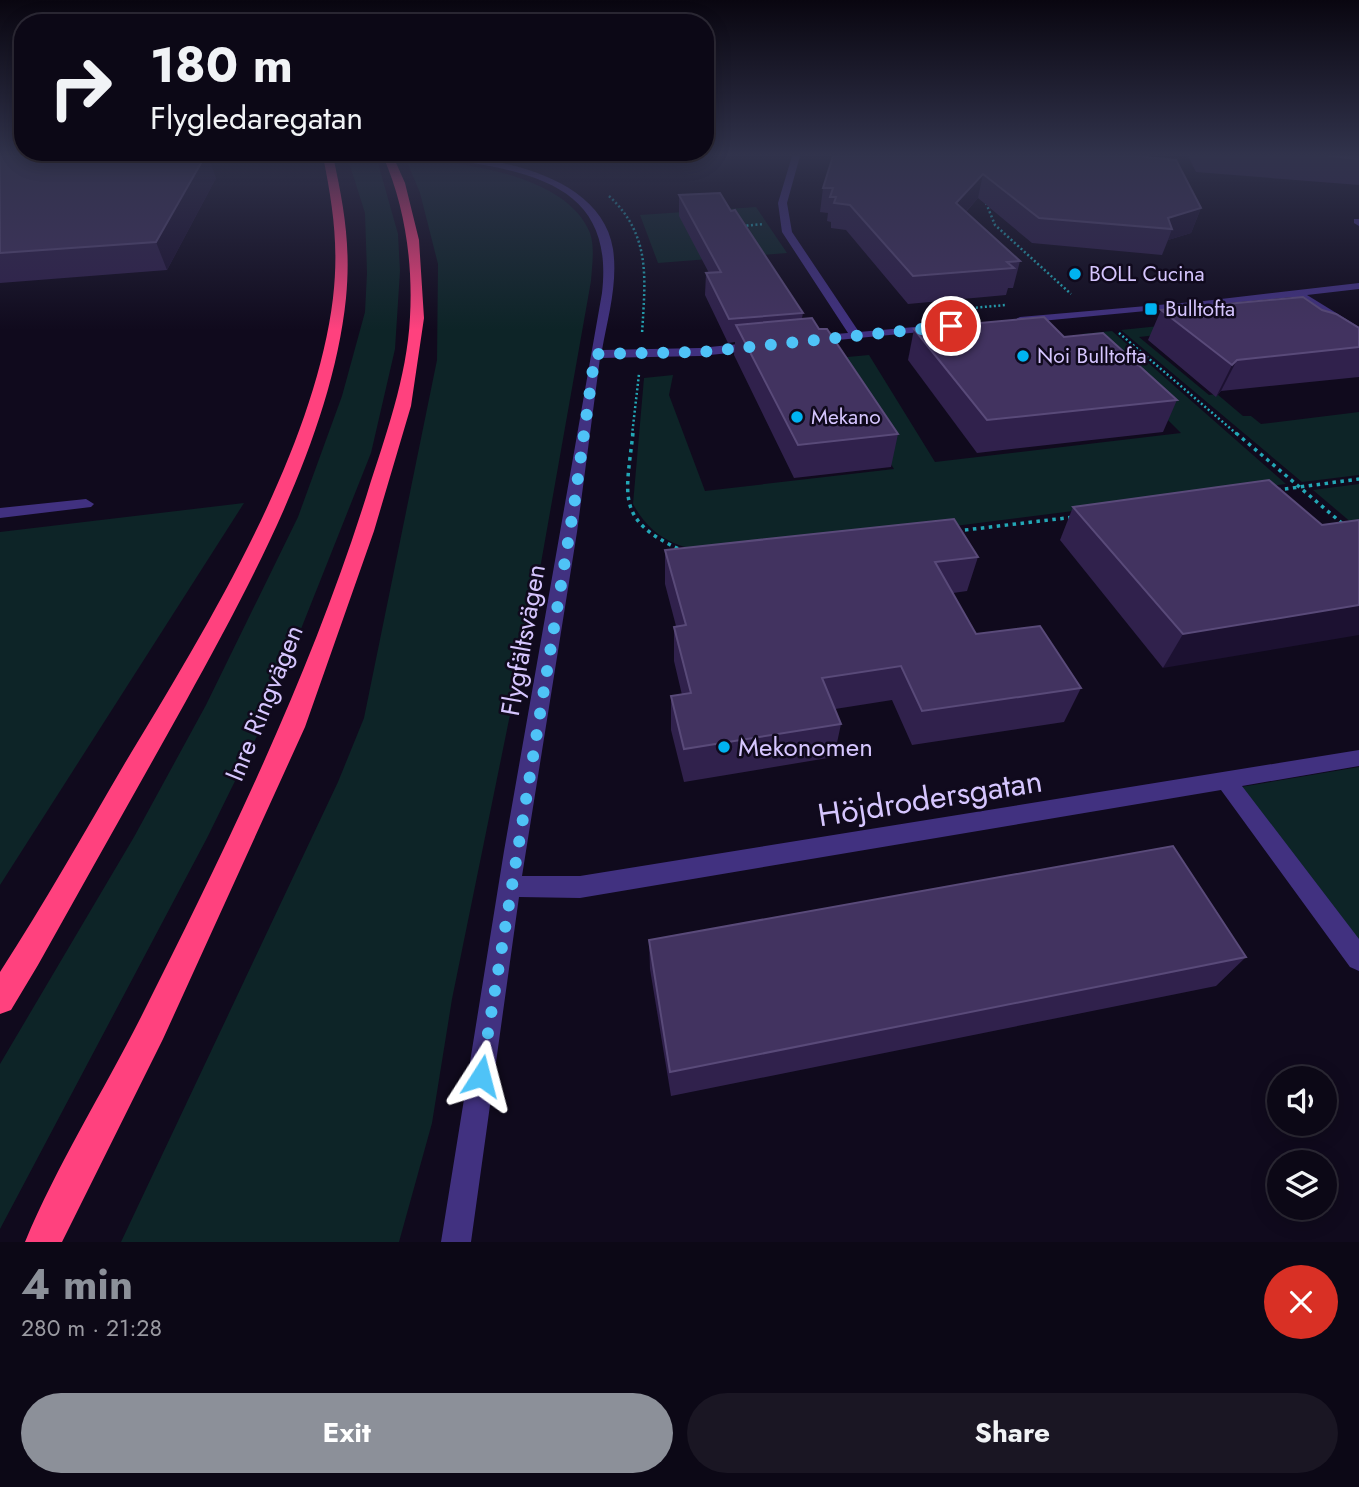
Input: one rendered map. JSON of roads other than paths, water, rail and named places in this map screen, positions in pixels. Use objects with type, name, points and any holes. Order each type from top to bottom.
[{"type":"highway","points":[[0,999],[29,955],[224,613],[308,430],[338,312],[343,262],[341,214]]},
{"type":"highway","name":"Inre Ringvägen","points":[[43,1242],[152,1028],[293,727],[365,531],[403,406],[417,318],[414,240],[408,214]]},
{"type":"street","name":"Flygfältsvägen","points":[[456,1242],[510,886],[575,499],[595,354],[604,313],[609,260],[604,235],[594,214]]},
{"type":"street","points":[[782,214],[783,223],[856,336]]},
{"type":"street","points":[[1009,321],[1359,286]]},
{"type":"street","points":[[1294,292],[1359,332]]},
{"type":"street","points":[[804,341],[947,327]]},
{"type":"street","points":[[595,354],[701,352],[778,344]]},
{"type":"street","points":[[0,513],[86,504]]},
{"type":"street","name":"Höjdrodersgatan","points":[[510,886],[580,887],[1227,782],[1359,758]]},
{"type":"street","points":[[1227,782],[1359,959]]},
{"type":"place","name":"BOLL Cucina","points":[[1075,274]]},
{"type":"place","name":"Bulltofta","points":[[1151,309]]},
{"type":"place","name":"Noi Bulltofta","points":[[1023,356]]},
{"type":"place","name":"Mekano","points":[[797,417]]},
{"type":"place","name":"Mekonomen","points":[[724,747]]}]
